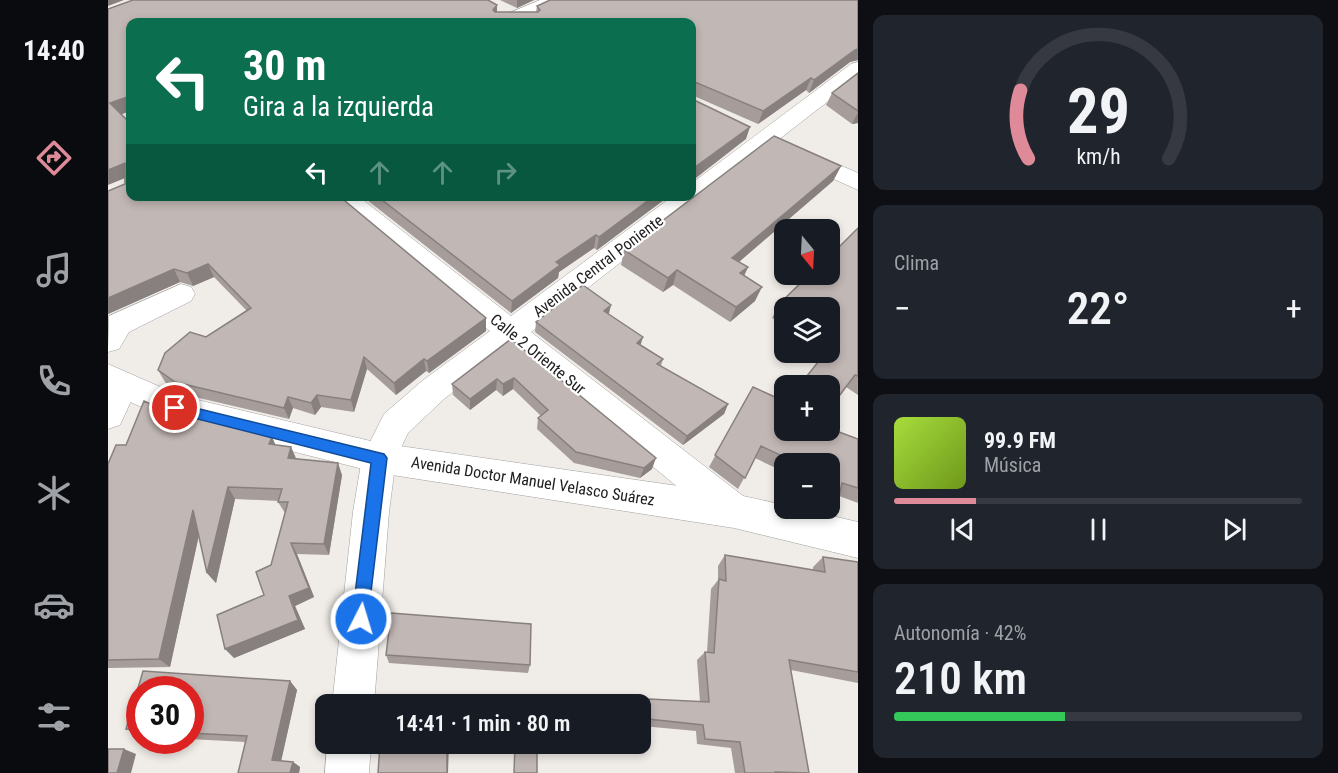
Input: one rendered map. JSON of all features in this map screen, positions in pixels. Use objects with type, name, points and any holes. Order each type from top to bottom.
[{"type":"street","points":[[512,18],[556,0]]},
{"type":"street","name":"Avenida Central Poniente","points":[[696,192],[858,68]]},
{"type":"street","points":[[744,128],[858,182]]},
{"type":"street","name":"Calle 2 Oriente Sur","points":[[347,201],[734,512]]},
{"type":"street","name":"Avenida Central Poniente","points":[[354,694],[371,512],[379,458],[396,424],[433,390],[684,201]]},
{"type":"street","points":[[108,341],[119,324],[180,294]]},
{"type":"street","name":"Avenida Doctor Manuel Velasco Suárez","points":[[113,393],[379,458],[734,512],[858,540]]},
{"type":"street","points":[[347,773],[349,754]]},
{"type":"building","points":[[133,0],[488,0],[497,5],[493,10],[495,12],[538,12],[540,10],[537,6],[550,0],[858,0],[858,49],[814,80],[811,78],[763,111],[696,82],[696,18],[126,18],[126,97],[110,103],[126,119],[126,201],[345,201],[486,318],[427,361],[424,359],[394,383],[364,357],[351,400],[317,395],[311,403],[288,397],[284,408],[175,382],[158,370],[165,353],[190,332],[206,337],[251,308],[208,264],[187,273],[174,269],[108,298],[108,191],[125,184],[125,163],[108,170],[108,9]]},
{"type":"building","points":[[858,73],[858,111],[832,93]]},
{"type":"building","points":[[696,101],[750,127],[696,167]]},
{"type":"building","points":[[774,136],[841,166],[778,219],[774,219],[774,223],[732,258],[748,267],[740,273],[762,287],[736,307],[677,270],[668,278],[624,250],[688,201],[696,201],[696,195]]},
{"type":"building","points":[[383,201],[647,201],[599,237],[596,235],[556,262],[560,265],[512,301]]},
{"type":"building","points":[[858,228],[858,376],[855,375],[840,395],[840,375],[808,375],[817,363],[840,363],[840,297],[786,297],[799,285],[840,285],[840,246]]},
{"type":"building","points":[[583,285],[611,305],[604,311],[643,337],[637,343],[663,359],[657,364],[728,404],[687,436],[536,322]]},
{"type":"building","points":[[511,339],[656,458],[644,468],[576,452],[538,418],[548,410],[514,378],[503,384],[497,379],[470,399],[452,384]]},
{"type":"building","points":[[753,387],[774,396],[774,441],[840,441],[840,432],[858,439],[858,488],[842,483],[840,492],[840,453],[776,453],[761,446],[745,478],[715,455]]},
{"type":"building","points":[[144,401],[166,411],[272,437],[269,444],[291,447],[288,458],[338,463],[324,544],[291,543],[309,588],[289,596],[298,620],[225,649],[217,615],[264,595],[256,572],[271,565],[288,502],[278,502],[282,489],[228,487],[207,573],[193,510],[159,659],[108,660],[108,464],[116,445],[126,445]]},
{"type":"building","points":[[725,555],[825,572],[823,557],[858,562],[858,672],[789,660],[809,773],[745,773],[740,742],[705,739],[703,725],[651,719],[651,699],[709,702],[705,652],[714,653],[719,579],[726,581]]},
{"type":"building","points":[[391,613],[531,624],[530,665],[386,655]]},
{"type":"building","points":[[143,671],[290,681],[272,760],[293,762],[290,773],[238,773],[247,736],[204,734],[204,676],[142,676]]},
{"type":"building","points":[[108,749],[124,749],[117,773],[108,773]]},
{"type":"building","points":[[379,754],[447,754],[447,773],[378,773]]},
{"type":"building","points":[[515,754],[537,754],[537,773],[514,773]]},
{"type":"route","points":[[175,408],[379,458],[371,512],[361,619]]}]
